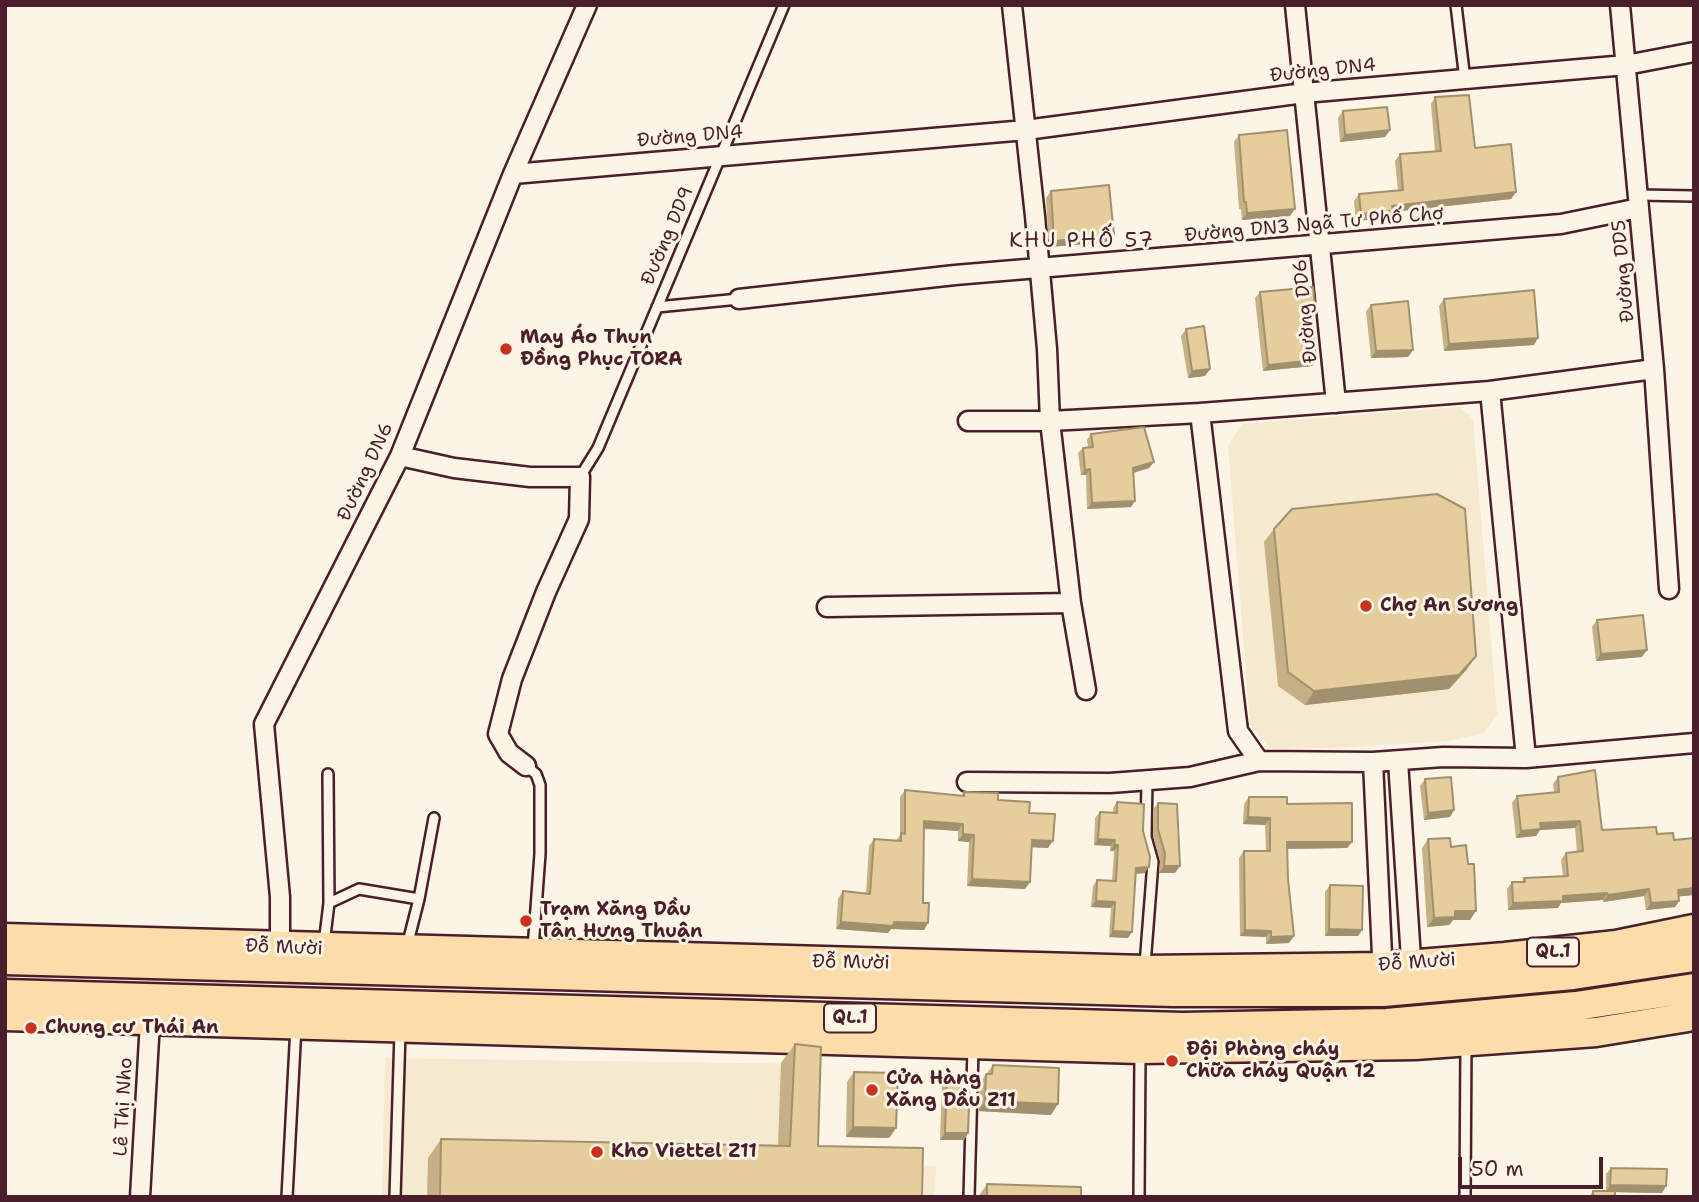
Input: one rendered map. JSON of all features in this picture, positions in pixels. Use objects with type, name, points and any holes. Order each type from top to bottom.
[{"type":"highway","name":"Đỗ Mười","points":[[1412,977],[1505,957],[1616,945],[1694,929]]},
{"type":"highway","name":"Đỗ Mười","points":[[5,938],[279,958],[1173,992],[1412,977],[1573,975],[1694,957]]},
{"type":"highway","name":"Đỗ Mười","points":[[5,960],[279,958],[325,949],[1145,970],[1383,979]]},
{"type":"highway","name":"QL.1","points":[[5,1016],[151,1010],[1183,1027],[1387,1023],[1576,1006],[1694,988]]},
{"type":"highway","name":"QL.1","points":[[5,994],[296,1025],[1140,1049],[1415,1045],[1596,1031],[1694,1016]]},
{"type":"street","name":"Đường DN6","points":[[279,958],[280,897],[264,724],[400,456],[513,174],[587,5]]},
{"type":"street","points":[[1012,5],[1040,269],[1050,421],[1071,603],[1086,690]]},
{"type":"street","name":"Đường DD6","points":[[1295,5],[1336,403]]},
{"type":"street","name":"Đường DD5","points":[[1620,5],[1654,369],[1669,589]]},
{"type":"street","name":"Đường DN4","points":[[513,174],[1026,130],[1304,93],[1626,65],[1694,52]]},
{"type":"street","name":"Đường DN3 Ngã Tư Phố Chợ","points":[[738,299],[955,275],[1561,224],[1638,202]]},
{"type":"street","points":[[968,421],[1050,421],[1336,403],[1490,391],[1654,369]]},
{"type":"street","points":[[1490,391],[1526,758]]},
{"type":"street","points":[[1200,413],[1238,732],[1259,761]]},
{"type":"street","points":[[400,456],[454,468],[530,477],[579,477],[579,519],[546,592],[512,679],[498,734],[509,753],[526,766]]},
{"type":"street","points":[[827,607],[1071,603]]},
{"type":"street","points":[[967,782],[1110,783],[1190,777],[1259,761],[1373,762],[1443,757],[1526,758],[1694,743]]},
{"type":"street","points":[[1398,761],[1412,977]]},
{"type":"street","points":[[1373,762],[1383,979]]},
{"type":"street","name":"Lê Thị Nho","points":[[140,1197],[151,1010]]},
{"type":"lane","name":"Đường DD9","points":[[579,477],[598,448],[784,5]]},
{"type":"lane","points":[[1456,5],[1465,80]]},
{"type":"lane","points":[[1638,202],[1694,196]]},
{"type":"lane","name":"Đường DN3 Ngã Tư Phố Chợ","points":[[657,307],[738,299]]},
{"type":"lane","points":[[526,766],[536,774],[540,785],[540,854],[533,954]]},
{"type":"lane","points":[[325,949],[324,933],[329,903],[328,774]]},
{"type":"lane","points":[[1145,970],[1153,869],[1146,838],[1147,780]]},
{"type":"lane","points":[[407,951],[434,818]]},
{"type":"lane","points":[[329,903],[359,889],[419,899]]},
{"type":"lane","points":[[287,1197],[296,1025]]},
{"type":"lane","points":[[395,1197],[401,1027]]},
{"type":"lane","points":[[1465,1197],[1466,1041]]},
{"type":"lane","points":[[970,1197],[973,1045]]},
{"type":"lane","points":[[1139,1197],[1140,1049]]},
{"type":"shaded area","points":[[1460,407],[1473,419],[1497,715],[1484,733],[1449,741],[1338,748],[1270,748],[1250,724],[1228,446],[1242,424]]},
{"type":"shaded area","points":[[385,1058],[810,1064],[807,1164],[936,1166],[935,1197],[382,1197]]},
{"type":"building","points":[[1469,95],[1475,148],[1511,144],[1516,192],[1392,206],[1393,211],[1361,214],[1359,194],[1403,190],[1400,154],[1441,151],[1435,97]]},
{"type":"building","points":[[1387,107],[1390,130],[1345,135],[1343,111]]},
{"type":"building","points":[[1287,130],[1295,209],[1247,213],[1239,135]]},
{"type":"building","points":[[1109,185],[1114,235],[1054,241],[1051,191]]},
{"type":"building","points":[[1313,287],[1315,306],[1311,306],[1316,360],[1268,365],[1260,292]]},
{"type":"building","points":[[1534,290],[1538,338],[1449,344],[1444,299]]},
{"type":"building","points":[[1408,301],[1413,350],[1376,351],[1371,305]]},
{"type":"building","points":[[1204,326],[1210,369],[1192,371],[1186,329]]},
{"type":"building","points":[[1144,427],[1154,462],[1133,468],[1135,501],[1092,503],[1090,469],[1085,470],[1083,448],[1093,447],[1091,434]]},
{"type":"building","name":"Chợ An Sương","points":[[1437,494],[1465,509],[1476,656],[1459,675],[1314,691],[1288,672],[1274,529],[1292,509]]},
{"type":"building","points":[[1643,615],[1647,650],[1601,654],[1597,620]]},
{"type":"building","points":[[1595,770],[1602,830],[1656,827],[1657,834],[1673,833],[1674,840],[1694,838],[1694,888],[1678,890],[1679,901],[1651,903],[1649,889],[1608,895],[1563,896],[1563,901],[1513,903],[1512,882],[1525,882],[1524,878],[1568,876],[1566,853],[1583,851],[1580,821],[1540,823],[1541,829],[1521,831],[1517,796],[1559,792],[1558,777]]},
{"type":"building","points":[[1451,777],[1454,810],[1428,813],[1425,779]]},
{"type":"building","points":[[905,790],[964,796],[964,792],[998,793],[998,800],[1030,802],[1029,813],[1055,814],[1053,841],[1032,840],[1030,882],[972,879],[974,835],[963,834],[963,824],[924,821],[923,903],[929,903],[928,923],[894,922],[893,926],[841,922],[843,891],[870,894],[874,839],[901,841],[901,833],[905,834]]},
{"type":"building","points":[[1249,797],[1287,797],[1287,804],[1352,803],[1352,842],[1287,842],[1294,936],[1271,937],[1271,931],[1245,930],[1244,851],[1270,851],[1270,818],[1248,817]]},
{"type":"building","points":[[1117,802],[1144,804],[1143,831],[1150,857],[1149,867],[1136,868],[1132,932],[1113,931],[1115,902],[1096,901],[1097,880],[1116,881],[1118,845],[1114,845],[1115,840],[1098,839],[1100,812],[1117,813]]},
{"type":"building","points":[[1158,803],[1177,804],[1180,866],[1164,866],[1165,854],[1158,829]]},
{"type":"building","points":[[1450,838],[1451,847],[1466,845],[1468,864],[1474,864],[1476,911],[1455,911],[1455,917],[1434,918],[1428,839]]},
{"type":"building","points":[[1330,885],[1363,886],[1362,930],[1329,929]]},
{"type":"building","points":[[795,1044],[821,1047],[818,1146],[923,1148],[922,1197],[440,1197],[441,1139],[790,1146]]},
{"type":"building","points":[[993,1065],[1059,1068],[1058,1104],[985,1101],[986,1074],[992,1074]]},
{"type":"building","points":[[854,1072],[898,1073],[896,1128],[853,1127]]},
{"type":"building","points":[[947,1076],[970,1076],[968,1133],[945,1133]]},
{"type":"building","points":[[1611,1168],[1667,1169],[1666,1186],[1610,1185]]},
{"type":"building","points":[[987,1184],[1081,1187],[1081,1197],[987,1197]]},
{"type":"building","points":[[1593,1191],[1615,1191],[1615,1197],[1593,1197]]},
{"type":"place","name":"May Áo Thun Đồng Phục TORA","points":[[506,349]]},
{"type":"place","name":"Chợ An Sương","points":[[1366,606]]},
{"type":"place","name":"Trạm Xăng Dầu Tân Hưng Thuận","points":[[526,921]]},
{"type":"place","name":"Chung cư Thái An","points":[[31,1028]]},
{"type":"place","name":"Đội Phòng cháy Chữa cháy Quận 12","points":[[1172,1061]]},
{"type":"place","name":"Cửa Hàng Xăng Dầu Z11","points":[[872,1090]]},
{"type":"place","name":"Kho Viettel Z11","points":[[597,1152]]},
{"type":"district","name":"KHU PHỐ 57","points":[[1082,242]]}]
